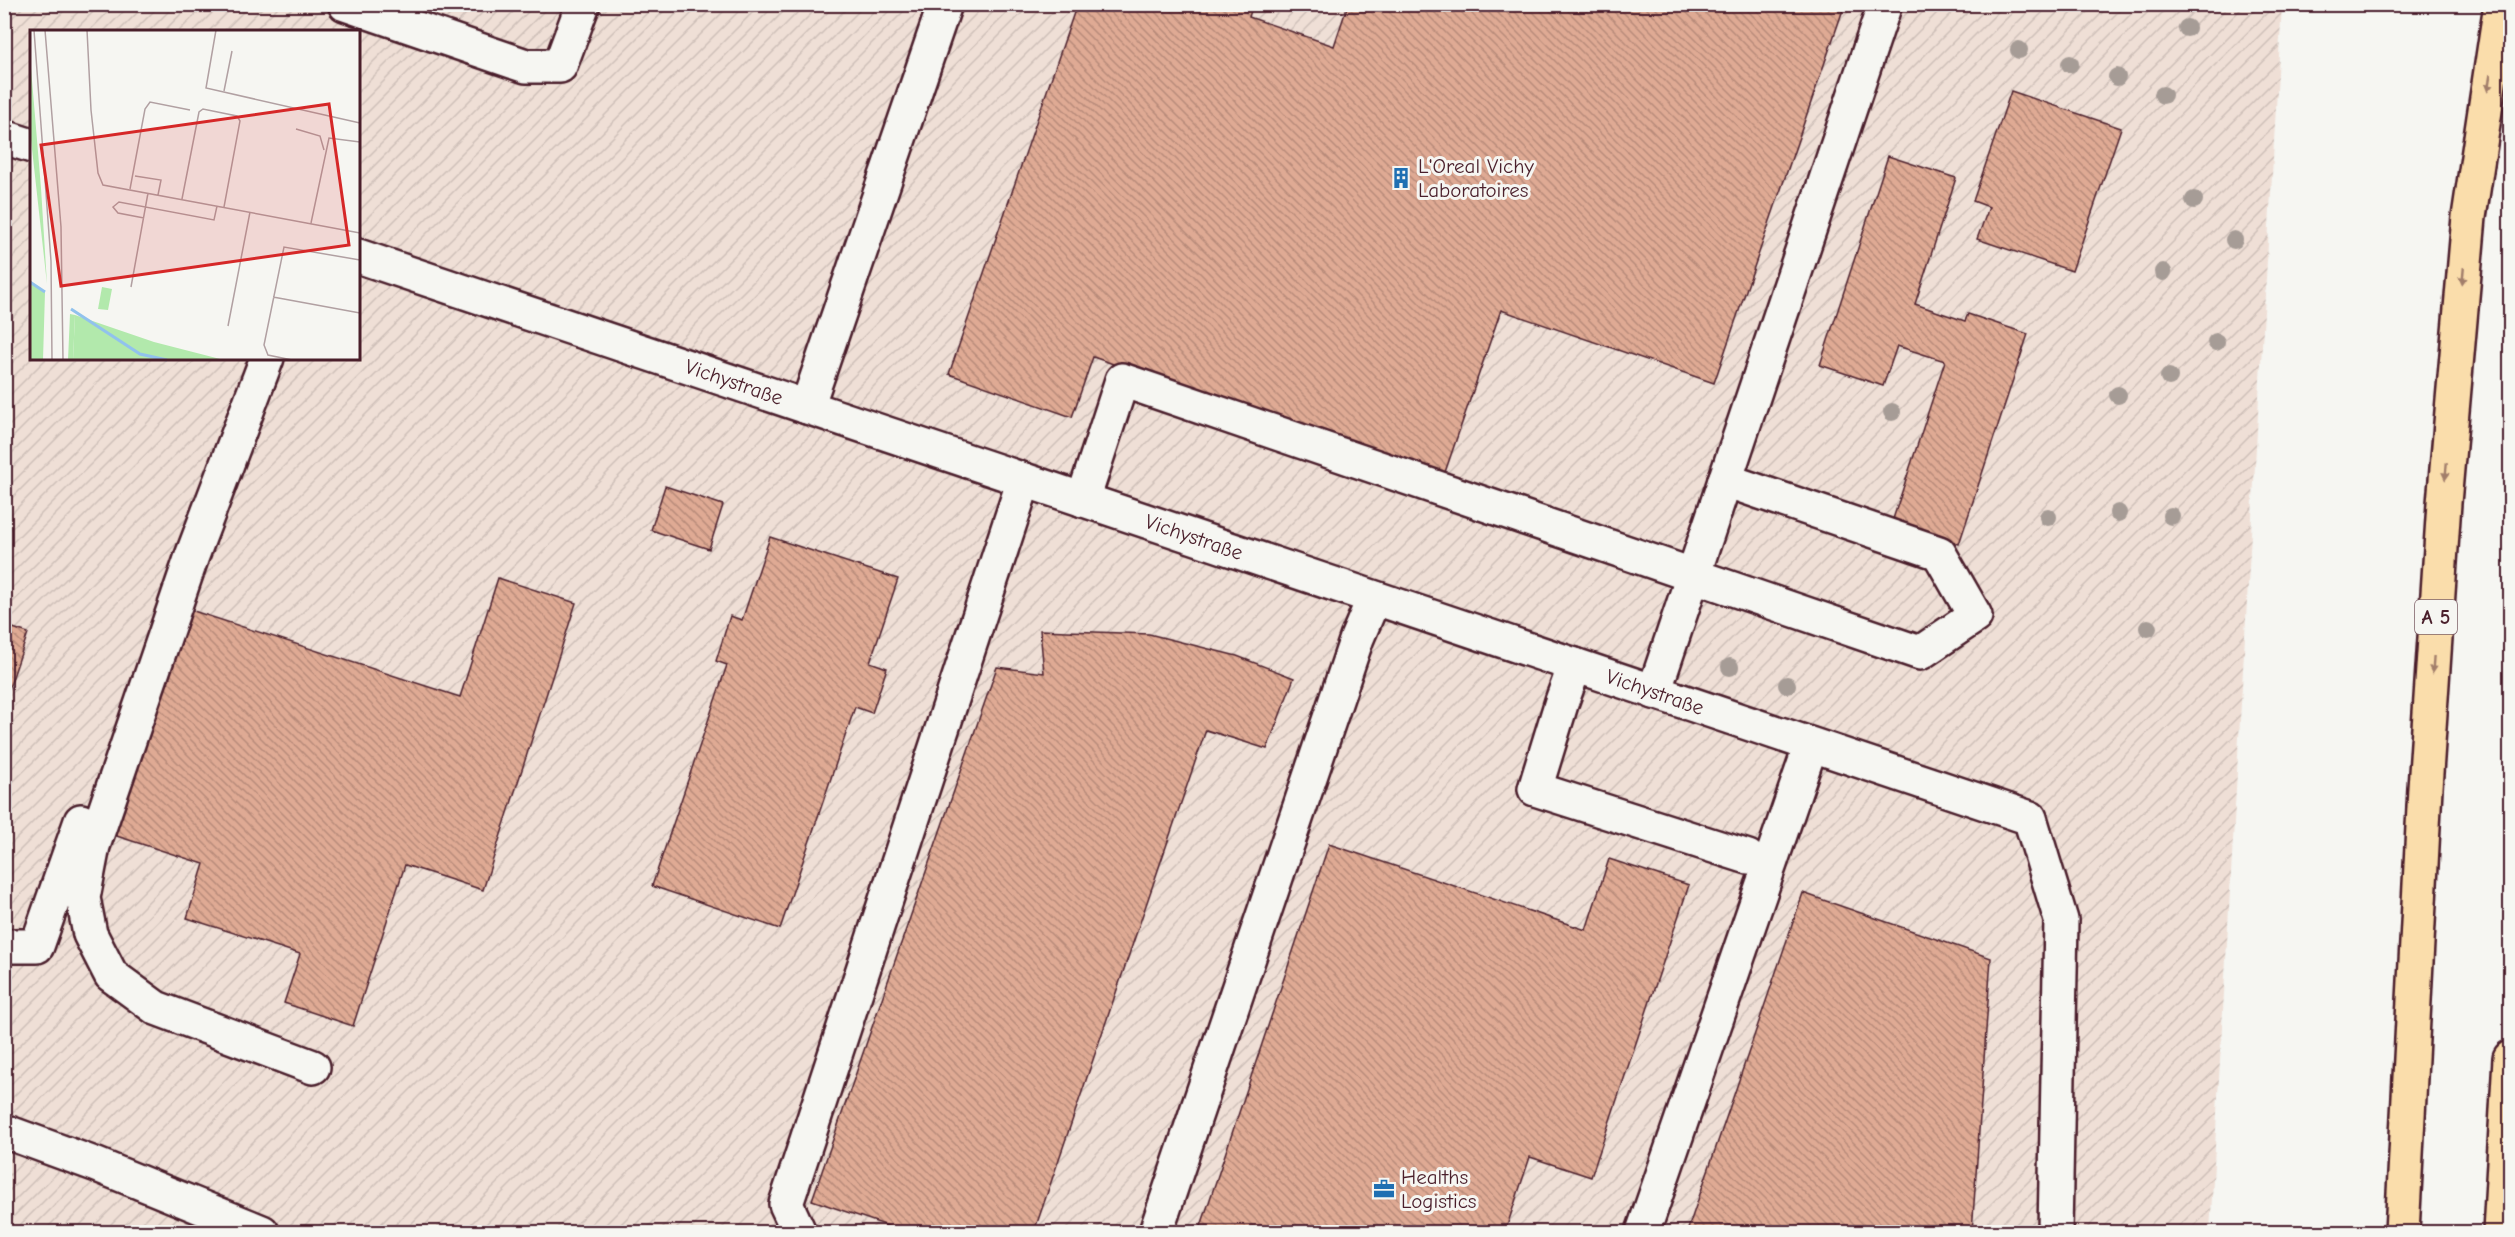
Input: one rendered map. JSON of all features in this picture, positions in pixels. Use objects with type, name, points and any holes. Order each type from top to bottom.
[{"type":"highway","name":"A 5","points":[[2402,1233],[2425,788],[2445,491],[2469,217],[2501,4]]},
{"type":"highway","points":[[2500,1233],[2511,1058]]},
{"type":"street","points":[[345,4],[526,66],[560,66],[583,4]]},
{"type":"street","points":[[807,407],[945,4]]},
{"type":"street","points":[[1654,692],[1885,4]]},
{"type":"street","points":[[4,136],[30,145]]},
{"type":"street","name":"Vichystraße","points":[[360,257],[2030,818],[2061,920],[2055,1233]]},
{"type":"street","points":[[4,946],[37,946],[245,360]]},
{"type":"street","points":[[266,360],[184,578],[93,846],[83,898],[90,934],[111,975],[156,1008],[313,1067]]},
{"type":"street","points":[[1083,500],[1122,380],[1920,653],[1974,616],[1939,553],[1725,480]]},
{"type":"street","points":[[799,1233],[786,1204],[1024,480]]},
{"type":"street","points":[[1156,1233],[1353,649],[1374,598]]},
{"type":"street","points":[[1575,665],[1535,789],[1748,857]]},
{"type":"street","points":[[1644,1233],[1811,745]]},
{"type":"street","points":[[4,1131],[97,1165],[262,1233]]},
{"type":"shaded area","points":[[5,5],[2282,5],[2210,1232],[5,1232]]},
{"type":"building","name":"L'Oreal Vichy Laboratoires","points":[[1077,4],[1253,4],[1249,17],[1334,46],[1348,4],[1845,4],[1714,383],[1501,310],[1443,478],[1093,357],[1072,417],[949,374]]},
{"type":"building","points":[[2011,91],[2121,128],[2072,271],[1977,239],[1989,207],[1973,201]]},
{"type":"building","points":[[1888,156],[1956,178],[1915,304],[1965,321],[1968,314],[2028,334],[1959,544],[1892,522],[1945,361],[1897,346],[1883,386],[1820,365]]},
{"type":"building","points":[[665,486],[723,505],[709,549],[651,530]]},
{"type":"building","points":[[770,537],[898,579],[870,662],[887,668],[872,713],[855,707],[780,929],[652,886],[727,665],[716,661],[730,616],[742,620]]},
{"type":"building","points":[[498,578],[576,603],[483,890],[405,865],[353,1026],[284,1003],[300,954],[187,918],[204,864],[104,832],[178,606],[460,697]]},
{"type":"building","points":[[4,625],[28,633],[4,703]]},
{"type":"building","points":[[1040,630],[1149,634],[1237,656],[1294,678],[1267,749],[1206,730],[1034,1232],[905,1232],[812,1200],[997,667],[1044,673]]},
{"type":"building","points":[[1329,844],[1586,930],[1609,859],[1689,885],[1591,1177],[1530,1157],[1505,1232],[1199,1232]]},
{"type":"building","points":[[1803,893],[1991,958],[1972,1232],[1687,1232]]},
{"type":"place","name":"L'Oreal Vichy Laboratoires","points":[[1401,178]]},
{"type":"place","name":"Healths Logistics","points":[[1384,1189]]}]
